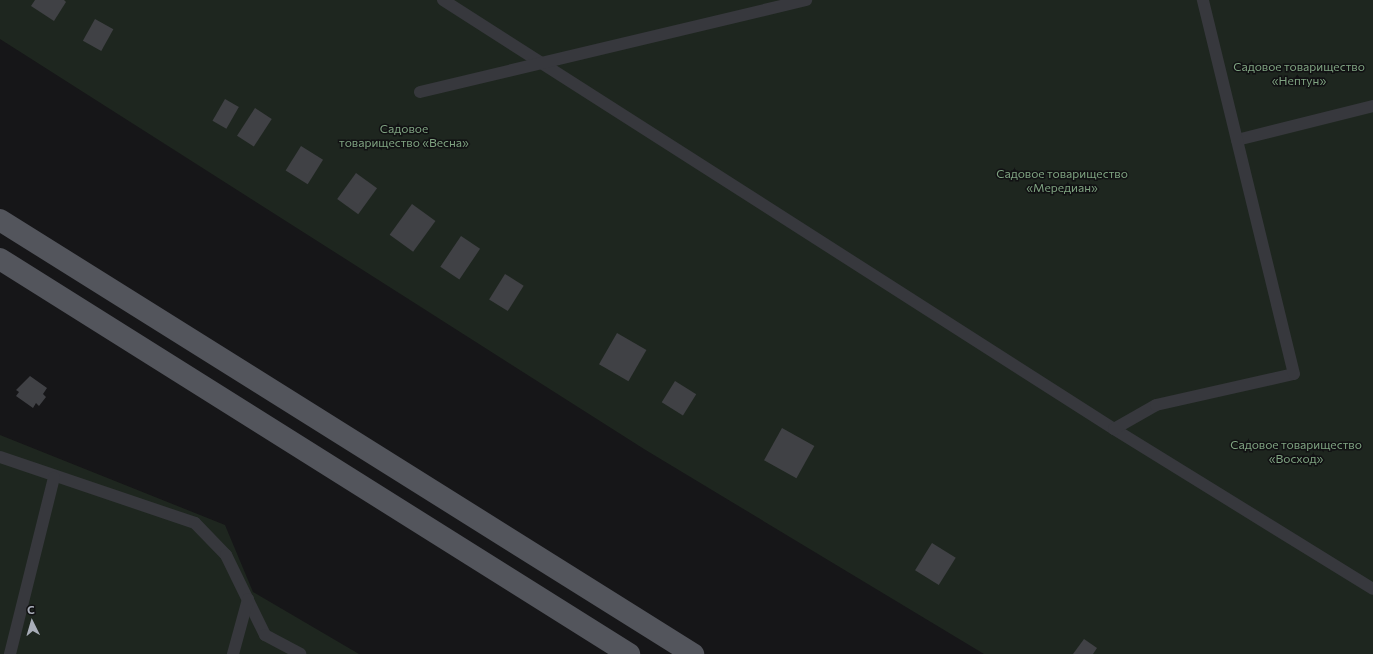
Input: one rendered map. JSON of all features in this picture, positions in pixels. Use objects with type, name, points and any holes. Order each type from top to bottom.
[{"type":"main road","points":[[0,220],[693,654]]},
{"type":"main road","points":[[0,259],[629,654]]},
{"type":"lane","points":[[443,0],[1114,429],[1373,589]]},
{"type":"lane","points":[[420,92],[806,0]]},
{"type":"lane","points":[[1114,429],[1156,405],[1294,374],[1203,0]]},
{"type":"lane","points":[[1237,140],[1373,106]]},
{"type":"lane","points":[[0,457],[195,523],[226,555],[265,635],[300,654]]},
{"type":"lane","points":[[10,654],[54,476]]},
{"type":"lane","points":[[233,654],[248,599]]},
{"type":"green space","points":[[0,0],[1373,0],[1373,654],[984,654],[644,449],[0,39]]},
{"type":"green space","points":[[0,435],[225,525],[253,592],[359,654],[0,654]]},
{"type":"building","points":[[35,0],[64,0],[66,2],[54,21],[31,6]]},
{"type":"building","points":[[95,19],[113,29],[101,51],[83,41]]},
{"type":"building","points":[[225,99],[239,107],[226,129],[212,121]]},
{"type":"building","points":[[255,108],[272,119],[254,147],[237,136]]},
{"type":"building","points":[[301,146],[323,160],[308,184],[286,171]]},
{"type":"building","points":[[356,173],[377,188],[358,214],[337,199]]},
{"type":"building","points":[[412,204],[435,221],[413,252],[390,235]]},
{"type":"building","points":[[461,236],[480,249],[459,280],[440,267]]},
{"type":"building","points":[[505,274],[524,286],[508,311],[489,299]]},
{"type":"building","points":[[617,333],[646,350],[628,381],[599,364]]},
{"type":"building","points":[[30,376],[47,388],[43,394],[46,397],[39,406],[36,403],[33,408],[16,396],[19,392],[16,390]]},
{"type":"building","points":[[675,381],[696,394],[683,415],[662,402]]},
{"type":"building","points":[[782,428],[814,446],[796,478],[764,460]]},
{"type":"building","points":[[932,543],[956,558],[939,585],[915,570]]},
{"type":"building","points":[[1084,639],[1097,648],[1093,654],[1073,654]]},
{"type":"park label","name":"Садовое товарищество «Нептун»","points":[[1299,74]]},
{"type":"park label","name":"Садовое товарищество «Весна»","points":[[404,136]]},
{"type":"park label","name":"Садовое товарищество «Мередиан»","points":[[1062,181]]},
{"type":"park label","name":"Садовое товарищество «Восход»","points":[[1296,452]]}]
